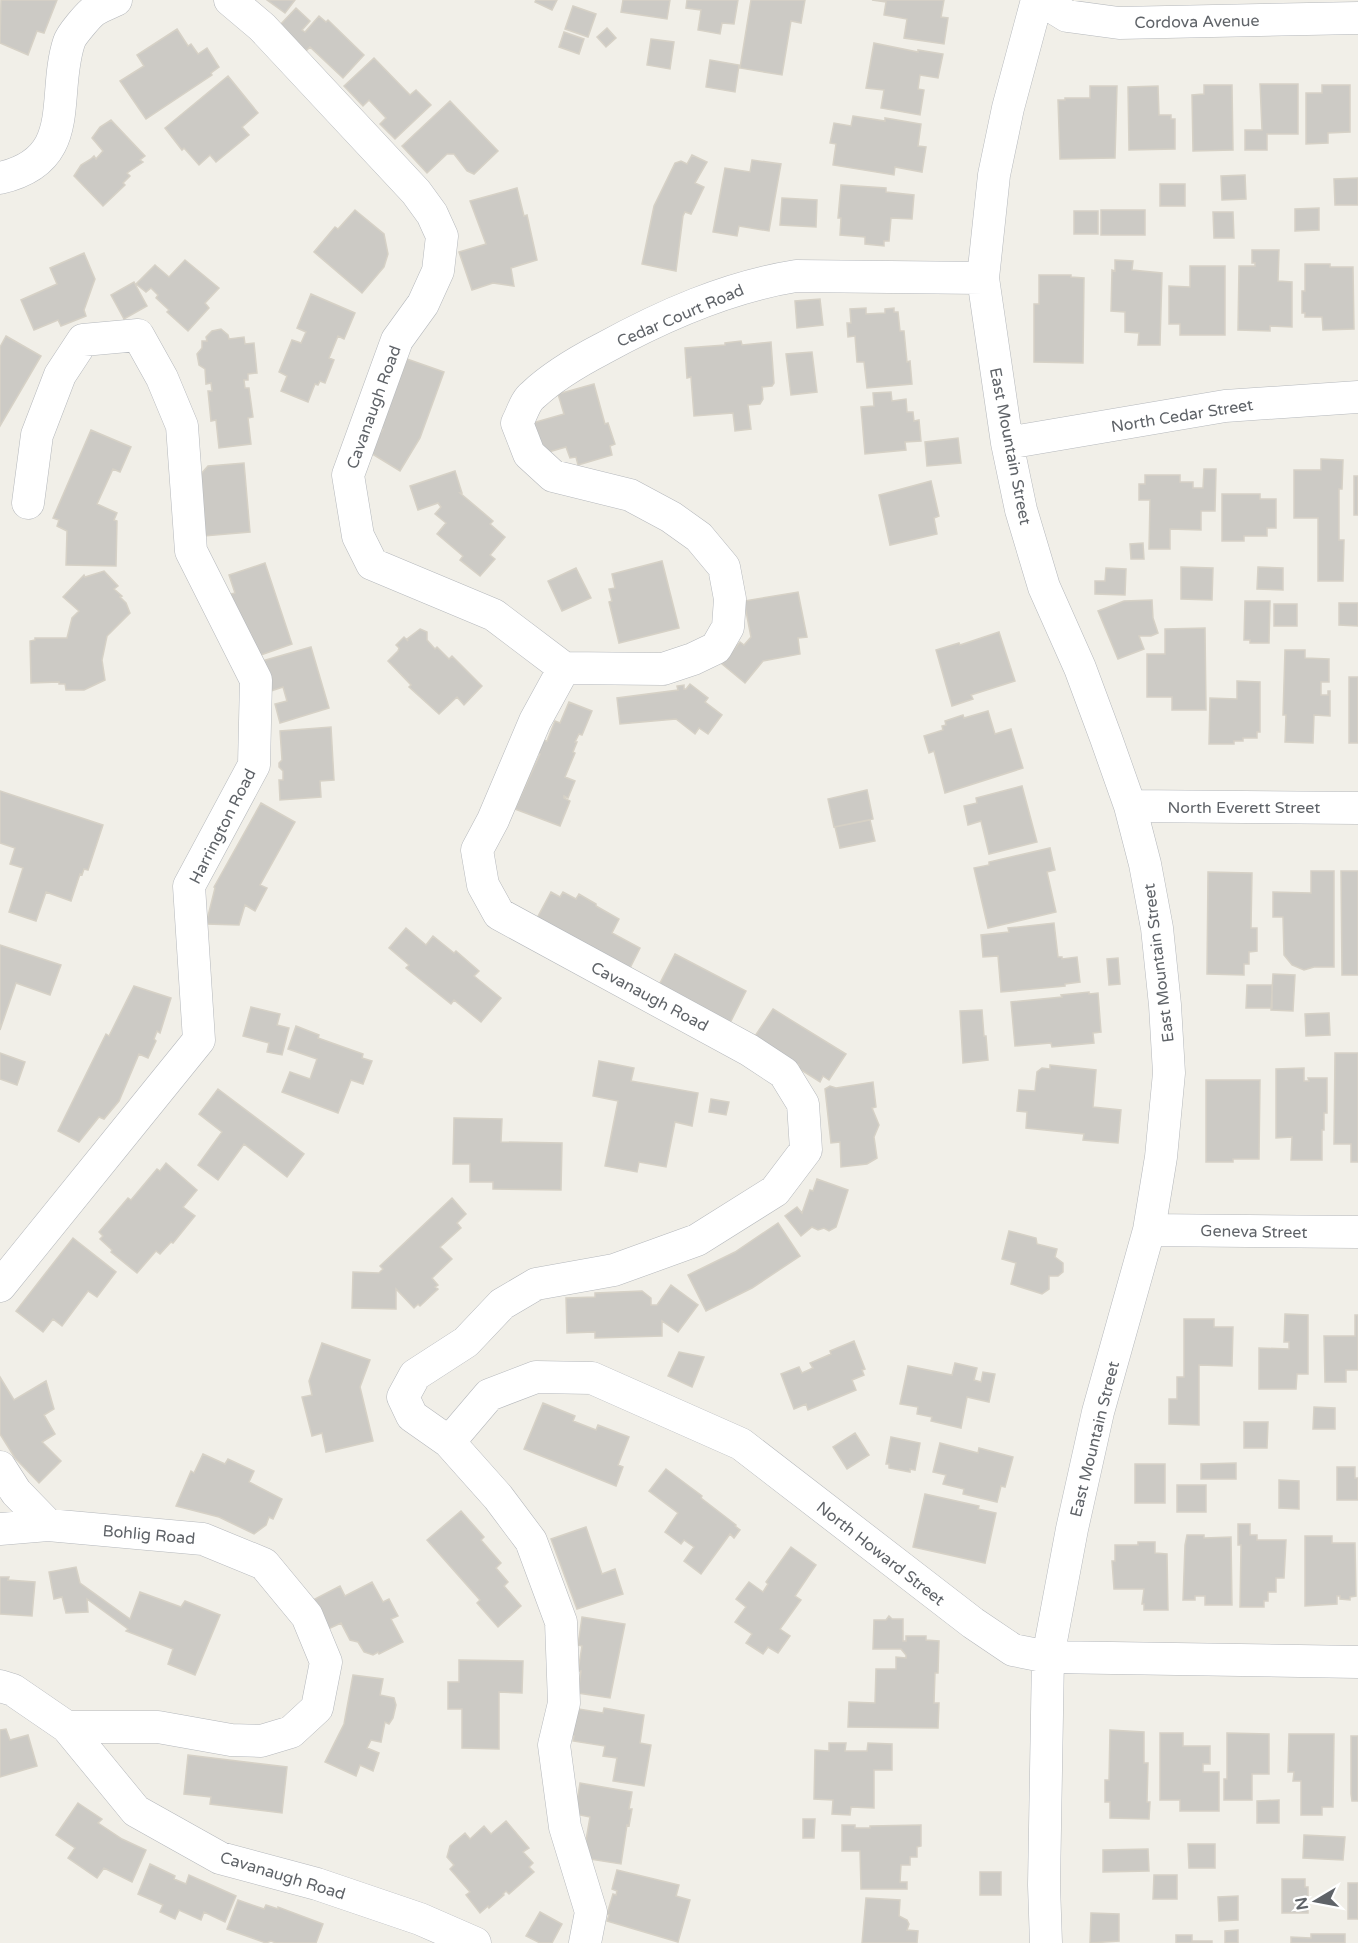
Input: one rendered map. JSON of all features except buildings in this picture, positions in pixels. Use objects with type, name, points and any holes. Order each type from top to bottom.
[{"type":"street","points":[[0,178],[33,164],[50,145],[59,121],[69,40],[94,10],[116,0]]},
{"type":"street","name":"Cavanaugh Road","points":[[230,0],[262,27],[416,192],[432,214],[442,236],[438,271],[423,304],[398,340],[348,475],[358,536],[372,564],[494,615],[564,668],[535,721],[493,820],[477,850],[483,885],[499,914],[749,1050],[784,1073],[803,1104],[806,1150],[775,1191],[697,1240],[614,1270],[536,1284],[502,1304],[466,1342],[415,1375],[403,1397],[412,1416],[449,1442],[498,1497],[531,1541],[561,1622],[564,1703],[554,1745],[566,1827],[591,1912],[585,1943]]},
{"type":"street","name":"Cordova Avenue","points":[[1039,0],[1067,16],[1119,23],[1358,18]]},
{"type":"street","name":"East Mountain Street","points":[[1039,0],[1008,108],[993,175],[983,278],[1007,443],[1021,510],[1044,587],[1080,668],[1130,806],[1145,864],[1157,928],[1169,1073],[1161,1157],[1149,1230],[1098,1412],[1072,1528],[1048,1657],[1044,1885],[1047,1943]]},
{"type":"street","name":"Cedar Court Road","points":[[564,668],[663,669],[693,659],[716,648],[728,627],[730,599],[724,567],[699,537],[670,517],[630,495],[554,476],[529,454],[517,423],[530,396],[568,367],[635,330],[748,286],[796,276],[983,278]]},
{"type":"street","name":"Harrington Road","points":[[0,1286],[199,1040],[189,886],[254,765],[256,680],[191,551],[182,426],[162,378],[138,336],[83,340],[60,375],[37,435],[28,503]]},
{"type":"street","name":"North Cedar Street","points":[[1007,443],[1225,406],[1358,397]]},
{"type":"street","name":"North Everett Street","points":[[1130,806],[1358,808]]},
{"type":"street","name":"Geneva Street","points":[[1149,1230],[1358,1232]]},
{"type":"street","name":"North Howard Street","points":[[449,1442],[489,1395],[536,1377],[592,1378],[741,1444],[973,1623],[1013,1650],[1048,1657],[1358,1662]]},
{"type":"street","points":[[0,1467],[16,1492],[48,1525]]},
{"type":"street","name":"Bohlig Road","points":[[0,1529],[48,1525],[203,1539],[264,1564],[307,1616],[326,1662],[317,1707],[291,1732],[261,1741],[231,1740],[158,1727],[67,1727]]},
{"type":"street","name":"Cavanaugh Road","points":[[0,1686],[13,1690],[67,1727],[136,1811],[220,1858],[317,1884],[420,1918],[475,1943]]}]
